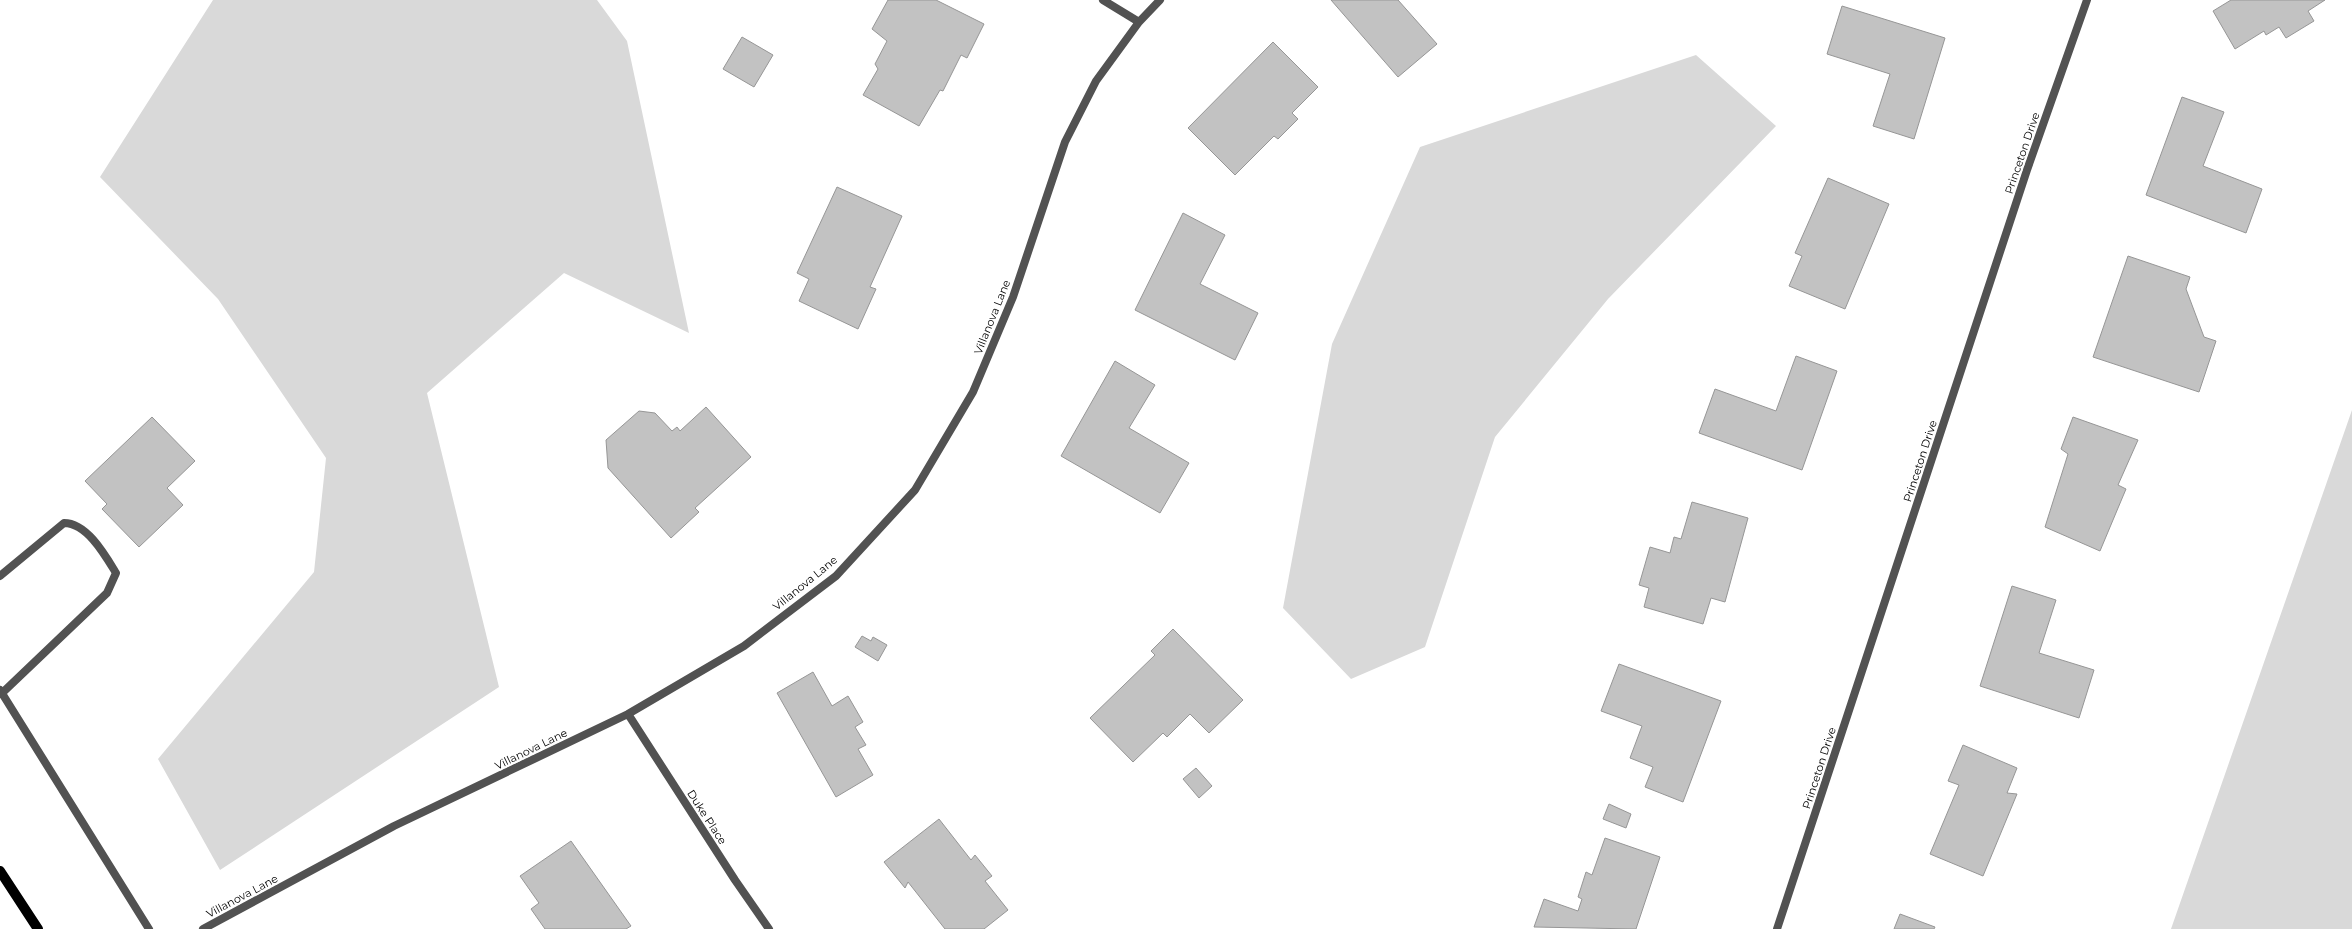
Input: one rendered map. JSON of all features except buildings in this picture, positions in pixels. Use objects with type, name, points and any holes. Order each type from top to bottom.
[{"type":"main road","points":[[0,871],[38,929]]},
{"type":"street","points":[[1103,0],[1139,22]]},
{"type":"street","name":"Villanova Lane","points":[[203,929],[394,826],[628,714],[744,646],[836,576],[915,490],[973,392],[1013,297],[1065,142],[1096,81],[1139,22],[1160,0]]},
{"type":"street","name":"Princeton Drive","points":[[1777,929],[2027,170],[2087,0]]},
{"type":"street","points":[[0,576],[64,523],[81,527],[109,562],[116,574],[107,593],[1,692],[149,929]]},
{"type":"street","name":"Duke Place","points":[[628,714],[734,880],[769,929]]},
{"type":"shaded area","points":[[213,0],[597,0],[627,41],[689,333],[564,273],[427,393],[499,687],[220,870],[158,759],[314,572],[326,458],[218,299],[100,177]]},
{"type":"shaded area","points":[[1696,55],[1776,126],[1608,299],[1495,437],[1425,647],[1351,679],[1283,608],[1332,344],[1420,147]]},
{"type":"shaded area","points":[[2352,410],[2352,929],[2171,929]]}]
